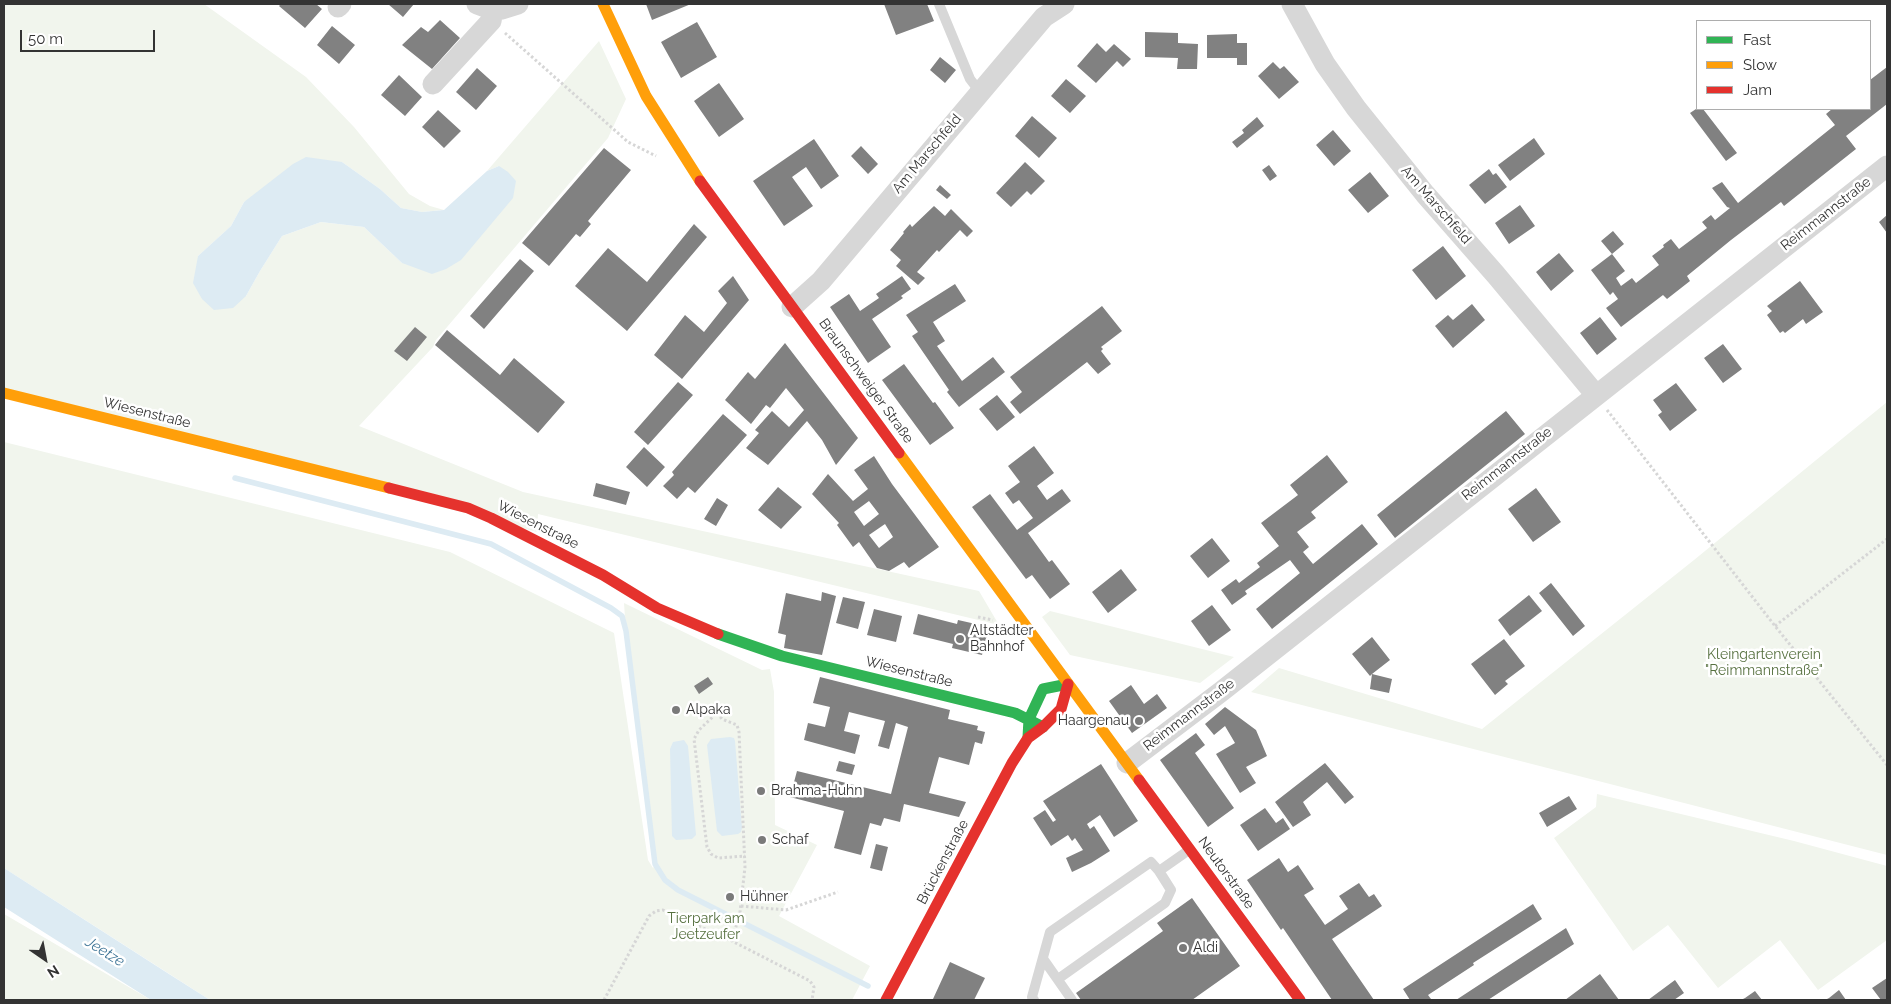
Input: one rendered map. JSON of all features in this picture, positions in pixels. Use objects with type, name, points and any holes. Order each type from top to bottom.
[{"type":"street","points":[[433,84],[487,11],[518,4]]},
{"type":"street","name":"Braunschweiger Straße","points":[[603,4],[646,96],[678,148],[792,307],[1127,763]]},
{"type":"street","name":"Am Marschfeld","points":[[792,307],[821,281],[980,92],[1040,10],[1064,4]]},
{"type":"street","name":"Am Marschfeld","points":[[1292,4],[1325,64],[1356,108],[1425,194],[1496,275],[1596,395]]},
{"type":"street","name":"Reimmannstraße","points":[[1127,763],[1214,697],[1887,166]]},
{"type":"street","name":"Wiesenstraße","points":[[4,393],[468,508],[531,537],[603,575],[657,608],[708,631],[782,656],[1012,713],[1030,719],[1043,727]]},
{"type":"street","name":"Brückenstraße","points":[[886,1000],[1012,763],[1028,738],[1043,727],[1061,709],[1068,684],[1043,689],[1030,719],[1028,738]]},
{"type":"street","name":"Neutorstraße","points":[[1127,763],[1300,1000]]},
{"type":"lane","points":[[939,4],[970,79],[980,92]]},
{"type":"lane","points":[[1159,871],[1190,849]]},
{"type":"lane","points":[[1034,1000],[1032,997],[1044,960],[1050,932],[1151,862],[1171,890],[1165,903],[1058,979]]},
{"type":"lane","points":[[1044,960],[1072,1000]]},
{"type":"path","points":[[487,11],[628,142],[657,156],[678,148]]},
{"type":"path","points":[[1596,395],[1775,626],[1887,765]]},
{"type":"path","points":[[1775,626],[1887,539]]},
{"type":"path","points":[[723,708],[699,730],[694,740],[707,847],[711,854],[718,858],[745,856]]},
{"type":"path","points":[[717,713],[722,719],[736,724],[738,727],[746,867],[737,928],[732,941]]},
{"type":"path","points":[[741,906],[786,910],[838,892]]},
{"type":"path","points":[[604,1000],[649,916],[656,911],[666,910],[810,981],[814,987],[812,1000]]},
{"type":"green space","points":[[4,4],[204,4],[306,77],[354,127],[409,194],[430,206],[444,210],[422,212],[401,208],[380,189],[342,162],[244,202],[231,226],[198,256],[246,296],[282,236],[321,222],[364,227],[402,263],[499,166],[487,171],[599,41],[626,99],[608,138],[436,340],[433,347],[359,426],[523,492],[979,591],[999,625],[538,514],[537,532],[4,390]]},
{"type":"green space","name":"Kleingartenverein \"Reimmannstraße\"","points":[[1887,402],[1887,855],[1251,692],[1279,668],[1482,729],[1694,560]]},
{"type":"green space","name":"Tierpark am Jeetzeufer","points":[[4,442],[450,552],[614,633],[648,860],[653,868],[656,863],[624,603],[762,670],[770,669],[774,692],[775,825],[817,845],[779,916],[870,966],[852,1000],[210,1000],[4,868]]},
{"type":"green space","points":[[1050,611],[1234,657],[1200,683],[1070,655],[1042,617]]},
{"type":"green space","points":[[1597,794],[1794,841],[1887,866],[1887,940],[1818,990],[1780,940],[1718,988],[1668,925],[1633,951],[1554,838],[1596,807]]},
{"type":"green space","points":[[4,914],[151,1000],[4,1000]]},
{"type":"water","points":[[306,157],[342,162],[380,189],[401,208],[422,212],[444,210],[487,171],[499,166],[516,181],[513,198],[461,260],[446,269],[432,274],[402,263],[364,227],[321,222],[282,236],[246,296],[233,308],[214,310],[202,299],[193,283],[198,256],[231,226],[244,202],[293,164]]},
{"type":"water","points":[[734,738],[735,741],[742,828],[738,834],[722,836],[717,831],[707,745],[711,739]]},
{"type":"water","points":[[684,740],[688,746],[696,835],[692,839],[676,840],[672,836],[670,749],[673,742]]},
{"type":"water","name":"Jeetze","points":[[4,868],[210,1000],[151,1000],[4,907]]},
{"type":"building","points":[[281,4],[316,4],[322,9],[305,28],[279,6]]},
{"type":"building","points":[[388,4],[414,4],[403,17]]},
{"type":"building","points":[[646,4],[691,4],[652,20]]},
{"type":"building","points":[[884,4],[927,4],[934,21],[896,35]]},
{"type":"building","points":[[440,20],[460,38],[432,69],[402,45],[421,27],[428,32]]},
{"type":"building","points":[[697,22],[717,57],[681,78],[661,42]]},
{"type":"building","points":[[332,26],[355,45],[339,64],[317,45]]},
{"type":"building","points":[[1145,32],[1178,33],[1178,43],[1198,44],[1197,69],[1177,69],[1178,58],[1145,57]]},
{"type":"building","points":[[1237,34],[1237,43],[1247,43],[1247,65],[1237,65],[1237,58],[1207,58],[1207,35]]},
{"type":"building","points":[[1097,43],[1106,52],[1114,44],[1131,59],[1123,67],[1117,61],[1096,83],[1077,66]]},
{"type":"building","points":[[940,57],[956,70],[945,83],[930,70]]},
{"type":"building","points":[[1273,62],[1280,69],[1284,66],[1299,82],[1279,99],[1258,76]]},
{"type":"building","points":[[1887,67],[1887,104],[1846,136],[1856,149],[1784,206],[1781,202],[1731,240],[1687,276],[1690,281],[1667,299],[1663,295],[1621,327],[1606,308],[1618,299],[1613,292],[1610,295],[1591,270],[1612,254],[1625,271],[1616,278],[1621,286],[1632,278],[1636,283],[1659,265],[1652,256],[1664,247],[1663,245],[1671,239],[1679,249],[1707,228],[1702,222],[1711,215],[1715,220],[1730,208],[1727,207],[1712,188],[1722,182],[1738,203],[1835,125],[1826,114],[1831,110],[1871,110],[1871,79]]},
{"type":"building","points":[[477,68],[497,86],[476,110],[456,92]]},
{"type":"building","points":[[399,75],[422,97],[405,116],[381,95]]},
{"type":"building","points":[[1066,79],[1086,96],[1070,113],[1051,96]]},
{"type":"building","points":[[719,83],[744,119],[719,137],[694,101]]},
{"type":"building","points":[[1696,109],[1704,110],[1737,153],[1726,161],[1690,113]]},
{"type":"building","points":[[438,110],[461,131],[444,148],[422,127]]},
{"type":"building","points":[[1032,116],[1057,138],[1039,158],[1015,136]]},
{"type":"building","points":[[1257,117],[1264,126],[1237,148],[1232,142],[1244,133],[1242,130]]},
{"type":"building","points":[[1333,130],[1351,151],[1334,166],[1316,145]]},
{"type":"building","points":[[1534,138],[1545,154],[1510,181],[1498,165]]},
{"type":"building","points":[[814,139],[839,176],[821,189],[806,167],[792,177],[813,206],[784,226],[753,181]]},
{"type":"building","points":[[861,146],[878,164],[868,174],[851,156]]},
{"type":"building","points":[[604,148],[631,170],[588,221],[591,224],[580,237],[576,234],[549,266],[522,243]]},
{"type":"building","points":[[1025,162],[1045,181],[1031,195],[1027,191],[1011,207],[996,193]]},
{"type":"building","points":[[1269,165],[1277,176],[1270,181],[1262,170]]},
{"type":"building","points":[[1489,169],[1493,175],[1496,173],[1507,187],[1485,204],[1469,185]]},
{"type":"building","points":[[1370,172],[1389,196],[1368,213],[1348,190]]},
{"type":"building","points":[[940,185],[951,195],[947,199],[936,190]]},
{"type":"building","points":[[1520,205],[1535,226],[1509,244],[1495,223]]},
{"type":"building","points":[[934,206],[945,216],[951,209],[973,231],[967,237],[960,230],[939,252],[937,250],[917,272],[925,278],[918,285],[896,266],[901,260],[890,250],[910,224],[912,227]]},
{"type":"building","points":[[1887,215],[1887,233],[1879,222]]},
{"type":"building","points":[[694,224],[707,237],[627,331],[575,286],[608,248],[647,282]]},
{"type":"building","points":[[1613,231],[1624,244],[1612,254],[1601,241]]},
{"type":"building","points":[[1443,246],[1466,276],[1436,300],[1412,270]]},
{"type":"building","points":[[1559,253],[1574,271],[1551,291],[1536,272]]},
{"type":"building","points":[[520,259],[534,271],[484,329],[470,316]]},
{"type":"building","points":[[733,276],[749,300],[682,379],[654,355],[685,315],[704,332],[727,303],[718,291]]},
{"type":"building","points":[[902,276],[911,289],[901,296],[903,298],[872,319],[891,347],[868,363],[830,307],[849,294],[860,311],[879,298],[876,294]]},
{"type":"building","points":[[1800,281],[1823,312],[1806,324],[1803,319],[1785,333],[1783,331],[1780,333],[1767,315],[1772,311],[1767,306]]},
{"type":"building","points":[[955,284],[966,301],[933,322],[945,341],[937,346],[962,381],[993,357],[1005,372],[959,407],[947,392],[949,390],[912,336],[918,332],[906,315]]},
{"type":"building","points":[[1472,304],[1485,320],[1453,348],[1435,326],[1448,315],[1453,320]]},
{"type":"building","points":[[1102,306],[1122,331],[1101,347],[1103,349],[1101,351],[1111,364],[1098,374],[1087,362],[1020,414],[1010,402],[1022,392],[1010,377]]},
{"type":"building","points":[[1600,317],[1617,339],[1597,355],[1580,333]]},
{"type":"building","points":[[415,327],[427,337],[407,361],[394,351]]},
{"type":"building","points":[[447,330],[500,375],[514,358],[565,402],[538,433],[435,345]]},
{"type":"building","points":[[785,343],[858,438],[836,465],[822,440],[807,421],[768,465],[746,448],[759,433],[755,430],[772,411],[789,427],[804,410],[786,388],[770,408],[766,405],[751,424],[725,400],[748,372],[755,379]]},
{"type":"building","points":[[1723,344],[1742,369],[1723,383],[1704,358]]},
{"type":"building","points":[[904,364],[954,428],[930,445],[882,380]]},
{"type":"building","points":[[678,382],[693,395],[648,445],[634,432]]},
{"type":"building","points":[[1676,383],[1697,410],[1670,431],[1658,415],[1662,412],[1653,400]]},
{"type":"building","points":[[997,395],[1015,417],[997,431],[979,409]]},
{"type":"building","points":[[1506,411],[1525,434],[1395,538],[1377,515]]},
{"type":"building","points":[[723,414],[747,435],[695,493],[688,487],[677,499],[663,486],[674,475],[672,472]]},
{"type":"building","points":[[1034,446],[1054,473],[1037,486],[1047,500],[1062,489],[1071,501],[1028,533],[1049,562],[1052,560],[1070,584],[1050,599],[1032,575],[1026,579],[972,507],[990,494],[1017,530],[1033,518],[1019,500],[1013,504],[1005,493],[1020,482],[1008,466]]},
{"type":"building","points":[[644,447],[665,467],[647,487],[626,467]]},
{"type":"building","points":[[1327,455],[1348,482],[1311,512],[1316,518],[1297,532],[1309,547],[1303,552],[1313,564],[1362,524],[1378,544],[1272,629],[1256,609],[1300,573],[1290,560],[1245,591],[1247,594],[1232,605],[1221,590],[1236,579],[1239,583],[1260,567],[1257,563],[1279,546],[1261,523],[1298,495],[1290,485]]},
{"type":"building","points":[[874,456],[892,484],[939,547],[909,568],[904,562],[889,571],[877,568],[859,542],[853,547],[837,525],[839,523],[812,494],[828,474],[853,501],[868,489],[854,470]],"holes":[[[869,501],[879,514],[864,526],[854,512]],[[885,524],[893,537],[879,548],[869,535]]]},
{"type":"building","points":[[596,483],[630,492],[626,505],[593,496]]},
{"type":"building","points":[[778,487],[802,507],[781,529],[758,510]]},
{"type":"building","points":[[1536,488],[1561,522],[1533,542],[1508,509]]},
{"type":"building","points":[[717,498],[728,505],[716,526],[704,519]]},
{"type":"building","points":[[1212,538],[1230,561],[1208,578],[1190,556]]},
{"type":"building","points":[[1121,569],[1137,590],[1108,613],[1092,592]]},
{"type":"building","points":[[1551,583],[1585,626],[1573,636],[1539,593]]},
{"type":"building","points":[[822,592],[836,596],[822,655],[784,648],[786,635],[778,633],[786,593],[821,601]]},
{"type":"building","points":[[1529,595],[1542,611],[1510,636],[1498,620]]},
{"type":"building","points":[[843,597],[865,602],[858,629],[836,623]]},
{"type":"building","points":[[1212,605],[1231,630],[1209,646],[1191,621]]},
{"type":"building","points":[[874,609],[902,616],[896,642],[867,635]]},
{"type":"building","name":"Altstädter Bahnhof","points":[[918,614],[957,624],[958,620],[989,627],[982,655],[952,648],[953,644],[913,634]]},
{"type":"building","points":[[1372,637],[1390,660],[1370,676],[1352,654]]},
{"type":"building","points":[[1504,639],[1525,666],[1505,681],[1508,684],[1495,695],[1471,664]]},
{"type":"building","points":[[1372,674],[1392,679],[1389,693],[1370,689]]},
{"type":"building","points":[[708,677],[713,684],[699,694],[694,686]]},
{"type":"building","points":[[820,677],[950,710],[948,719],[978,726],[977,730],[985,732],[982,744],[975,742],[969,765],[939,757],[929,793],[966,802],[959,817],[904,804],[900,822],[884,818],[881,826],[870,823],[861,855],[834,848],[844,811],[790,797],[797,771],[891,794],[908,727],[896,723],[889,749],[878,746],[885,721],[849,712],[844,731],[860,735],[855,754],[804,740],[808,723],[825,727],[830,707],[813,703]]},
{"type":"building","points":[[1131,685],[1144,704],[1157,694],[1167,708],[1132,733],[1109,701]]},
{"type":"building","points":[[1225,707],[1256,730],[1267,756],[1246,767],[1256,783],[1240,793],[1216,754],[1235,743],[1225,726],[1214,735],[1205,724]]},
{"type":"building","points":[[1196,733],[1205,745],[1195,753],[1234,808],[1208,827],[1160,760]]},
{"type":"building","points":[[839,761],[855,765],[852,775],[836,771]]},
{"type":"building","points":[[1325,763],[1354,797],[1345,804],[1327,782],[1303,802],[1311,815],[1293,827],[1275,802]]},
{"type":"building","points":[[1101,764],[1138,821],[1114,837],[1100,815],[1087,824],[1090,829],[1094,826],[1110,851],[1072,872],[1066,858],[1083,850],[1075,838],[1072,841],[1068,835],[1051,846],[1033,818],[1045,810],[1053,822],[1056,820],[1043,801]]},
{"type":"building","points":[[1569,796],[1577,809],[1547,827],[1539,813]]},
{"type":"building","points":[[1265,808],[1276,823],[1283,818],[1290,829],[1258,851],[1240,825]]},
{"type":"building","points":[[876,844],[888,847],[882,871],[870,868]]},
{"type":"building","points":[[1279,858],[1288,872],[1298,865],[1314,889],[1304,895],[1325,925],[1348,909],[1339,896],[1359,883],[1369,897],[1374,894],[1382,906],[1332,939],[1374,1000],[1332,1000],[1283,928],[1281,930],[1247,880]]},
{"type":"building","name":"Aldi","points":[[1192,898],[1240,966],[1192,1000],[1081,1000],[1076,993],[1163,931],[1157,923]]},
{"type":"building","points":[[1533,904],[1542,919],[1473,963],[1474,965],[1428,995],[1431,999],[1410,1000],[1403,989]]},
{"type":"building","points":[[1566,928],[1574,944],[1488,1000],[1456,1000]]},
{"type":"building","points":[[950,962],[985,978],[974,1000],[933,999]]},
{"type":"building","points":[[1600,974],[1619,1000],[1565,1000]]},
{"type":"building","points":[[1887,978],[1887,1000],[1881,1000],[1872,988]]},
{"type":"building","points":[[1675,980],[1684,993],[1674,1000],[1648,1000]]},
{"type":"building","points":[[1839,990],[1846,1000],[1825,1000],[1829,998]]},
{"type":"building","points":[[1755,991],[1762,1000],[1741,1000],[1745,998]]},
{"type":"waterway","points":[[235,478],[491,544],[611,608],[622,616],[626,631],[655,864],[665,880],[678,890],[868,986]]},
{"type":"traffic: fast","points":[[718,634],[782,656],[1015,713],[1043,727]]},
{"type":"traffic: fast","points":[[1028,737],[1029,719],[1043,689],[1068,684]]},
{"type":"traffic: slow","points":[[603,4],[646,96],[700,181]]},
{"type":"traffic: slow","points":[[4,393],[389,488]]},
{"type":"traffic: slow","points":[[899,453],[1139,780]]},
{"type":"traffic: jam","points":[[700,181],[899,453]]},
{"type":"traffic: jam","points":[[389,488],[468,508],[491,518],[603,575],[657,608],[718,634]]},
{"type":"traffic: jam","points":[[886,1000],[1012,763],[1028,738],[1043,727],[1061,709],[1068,684]]},
{"type":"traffic: jam","points":[[1139,780],[1300,1000]]},
{"type":"place","name":"Altstädter Bahnhof","points":[[960,639]]},
{"type":"place","name":"Alpaka","points":[[676,710]]},
{"type":"place","name":"Haargenau","points":[[1139,721]]},
{"type":"place","name":"Brahma-Huhn","points":[[761,791]]},
{"type":"place","name":"Schaf","points":[[762,840]]},
{"type":"place","name":"Hühner","points":[[730,897]]},
{"type":"place","name":"Aldi","points":[[1183,948]]}]
